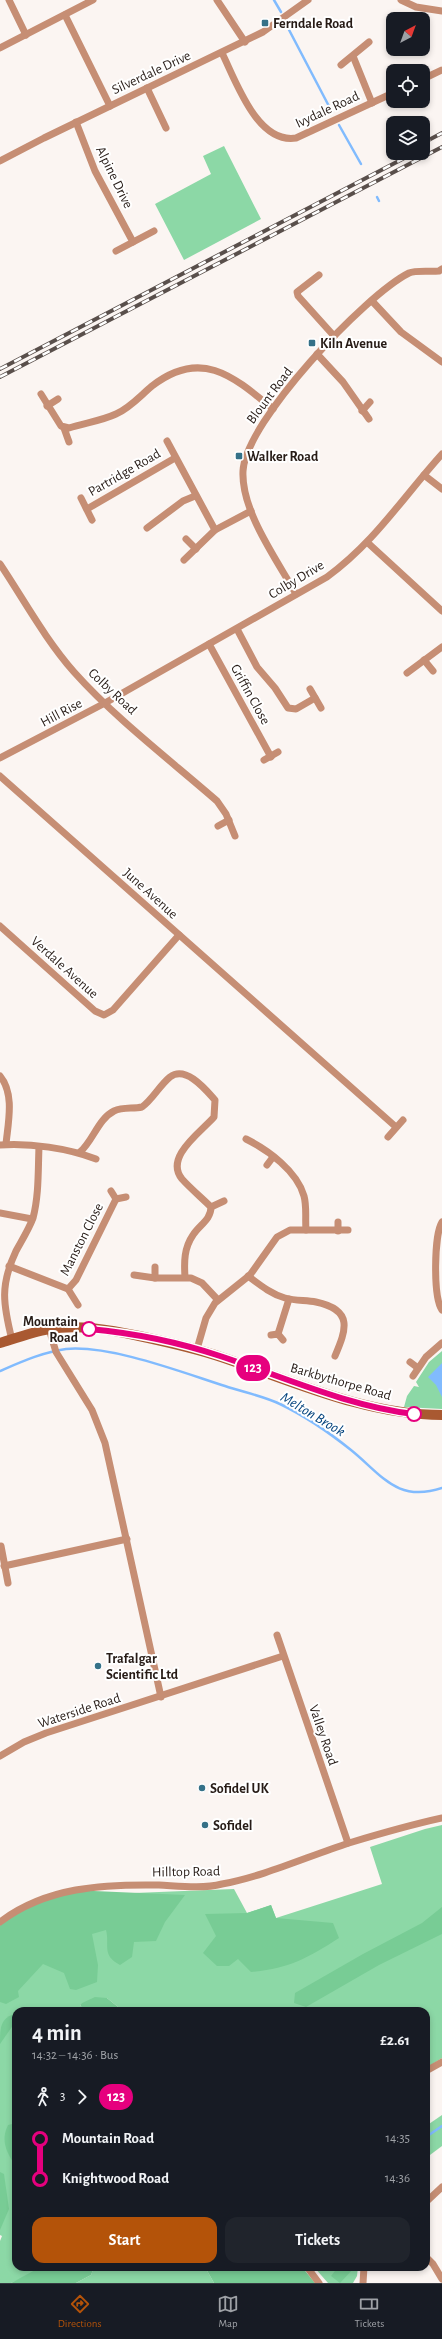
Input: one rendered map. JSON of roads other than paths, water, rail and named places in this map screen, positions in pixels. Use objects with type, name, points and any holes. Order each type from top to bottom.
[{"type":"street","points":[[9,0],[26,35]]},
{"type":"street","points":[[0,48],[94,0]]},
{"type":"street","points":[[217,0],[245,42]]},
{"type":"street","name":"Silverdale Drive","points":[[0,161],[76,122],[245,42],[263,32],[308,0]]},
{"type":"street","points":[[401,0],[416,7],[442,11]]},
{"type":"street","points":[[65,15],[110,106]]},
{"type":"street","points":[[341,65],[369,42]]},
{"type":"street","name":"Ivydale Road","points":[[222,53],[257,119],[271,134],[279,138],[296,138],[386,96]]},
{"type":"street","points":[[353,56],[372,103]]},
{"type":"street","points":[[430,76],[442,70]]},
{"type":"street","points":[[147,88],[166,128]]},
{"type":"street","name":"Alpine Drive","points":[[76,122],[95,171],[134,242]]},
{"type":"street","points":[[116,251],[154,231]]},
{"type":"street","name":"Blount Road","points":[[296,594],[251,511],[245,496],[243,469],[251,441],[273,409],[317,354],[372,300],[411,272],[441,271]]},
{"type":"street","points":[[319,275],[297,292],[298,296],[334,336]]},
{"type":"street","points":[[372,300],[401,332],[442,362]]},
{"type":"street","points":[[317,354],[343,382],[362,411],[370,419]]},
{"type":"street","points":[[64,428],[116,414],[168,374],[183,368],[199,367],[228,374],[273,409]]},
{"type":"street","points":[[41,394],[56,421],[64,428],[69,442]]},
{"type":"street","points":[[48,406],[58,399]]},
{"type":"street","points":[[362,411],[370,402]]},
{"type":"street","points":[[167,441],[215,530]]},
{"type":"street","name":"Colby Drive","points":[[133,687],[327,577],[349,561],[368,542],[442,454]]},
{"type":"street","name":"Partridge Road","points":[[87,509],[175,458]]},
{"type":"street","points":[[424,475],[442,489]]},
{"type":"street","points":[[147,528],[183,501],[196,496]]},
{"type":"street","name":"Partridge Road","points":[[81,498],[92,520]]},
{"type":"street","points":[[184,560],[215,530],[251,511]]},
{"type":"street","points":[[186,539],[196,549]]},
{"type":"street","points":[[368,542],[442,611]]},
{"type":"street","name":"Colby Road","points":[[0,564],[53,646],[74,672],[105,703],[217,801],[229,820],[236,836]]},
{"type":"street","points":[[237,629],[257,667],[275,688],[288,708],[296,709],[315,698]]},
{"type":"street","name":"Griffin Close","points":[[209,644],[271,756]]},
{"type":"street","points":[[407,673],[442,647]]},
{"type":"street","points":[[424,660],[433,671]]},
{"type":"street","name":"Hill Rise","points":[[0,758],[133,687]]},
{"type":"street","points":[[310,689],[321,708]]},
{"type":"street","points":[[264,760],[278,752]]},
{"type":"street","name":"June Avenue","points":[[0,776],[179,935],[282,1032],[396,1128]]},
{"type":"street","points":[[218,826],[229,820]]},
{"type":"street","name":"Verdale Avenue","points":[[0,926],[95,1012],[104,1015],[113,1010],[179,935]]},
{"type":"street","points":[[80,1152],[88,1144],[109,1115],[124,1108],[142,1107],[170,1077],[177,1074],[190,1077],[215,1100],[216,1111],[214,1117],[199,1135],[181,1151],[178,1171],[182,1179],[211,1207]]},
{"type":"street","points":[[0,1076],[6,1086],[9,1096],[3,1144],[80,1152],[96,1159]]},
{"type":"street","points":[[388,1137],[403,1120]]},
{"type":"street","points":[[246,1139],[273,1157],[291,1173],[302,1189],[306,1230]]},
{"type":"street","points":[[12,1340],[3,1300],[9,1266],[32,1219],[37,1197],[39,1147]]},
{"type":"street","points":[[267,1165],[273,1157]]},
{"type":"street","name":"Manston Close","points":[[111,1191],[116,1199]]},
{"type":"street","name":"Manston Close","points":[[116,1199],[126,1197]]},
{"type":"street","name":"Manston Close","points":[[68,1289],[76,1280],[116,1199]]},
{"type":"street","points":[[185,1277],[184,1256],[193,1234],[208,1218],[211,1207],[224,1201]]},
{"type":"street","points":[[0,1213],[32,1219]]},
{"type":"street","points":[[338,1222],[338,1230]]},
{"type":"street","points":[[442,1222],[438,1234],[440,1262],[437,1298],[442,1310]]},
{"type":"street","points":[[197,1350],[206,1318],[218,1300],[248,1276],[277,1237],[290,1230],[348,1230]]},
{"type":"street","name":"Manston Close","points":[[9,1266],[68,1289],[78,1305]]},
{"type":"street","points":[[155,1267],[155,1278]]},
{"type":"street","points":[[134,1275],[155,1278],[185,1277],[202,1283],[218,1300]]},
{"type":"street","points":[[248,1276],[267,1290],[289,1299],[318,1302],[333,1309],[341,1316],[348,1332],[335,1356]]},
{"type":"street","points":[[283,1340],[274,1334],[289,1299]]},
{"type":"street","name":"Barkbythorpe Road","points":[[0,1343],[49,1329],[88,1328],[117,1332],[197,1350],[301,1386],[353,1401],[403,1413],[442,1415]]},
{"type":"street","points":[[49,1329],[52,1341],[60,1358],[97,1419],[127,1539],[161,1697]]},
{"type":"street","points":[[413,1376],[428,1355],[442,1343]]},
{"type":"street","points":[[410,1362],[418,1368]]},
{"type":"street","points":[[4,1566],[127,1539]]},
{"type":"street","points":[[1,1546],[8,1583]]},
{"type":"street","name":"Valley Road","points":[[277,1635],[348,1843]]},
{"type":"street","name":"Waterside Road","points":[[0,1756],[24,1742],[46,1733],[161,1697],[283,1656]]},
{"type":"street","name":"Hilltop Road","points":[[0,1922],[22,1908],[58,1892],[82,1888],[140,1885],[221,1885],[249,1878],[348,1843],[442,1818]]},
{"type":"street","points":[[430,2069],[442,2062]]},
{"type":"street","points":[[430,2198],[442,2187]]},
{"type":"street","points":[[430,2261],[442,2279]]},
{"type":"street","points":[[310,2271],[319,2283]]},
{"type":"street","points":[[363,2283],[364,2271]]},
{"type":"water","points":[[442,1363],[442,1397],[436,1385],[428,1377]]},
{"type":"waterway","points":[[274,0],[281,12]]},
{"type":"waterway","points":[[287,26],[332,112]]},
{"type":"waterway","points":[[339,125],[361,164]]},
{"type":"waterway","points":[[377,197],[379,201]]},
{"type":"waterway","name":"Melton Brook","points":[[0,1371],[57,1350],[84,1349],[124,1355],[260,1396],[280,1404],[326,1431],[391,1484],[402,1489],[413,1492],[426,1492],[442,1488]]},
{"type":"waterway","points":[[430,2134],[442,2126]]},
{"type":"railway","points":[[430,139],[442,133]]},
{"type":"railway","points":[[0,377],[442,147]]},
{"type":"railway","points":[[0,369],[401,160]]},
{"type":"place","name":"Ferndale Road","points":[[265,23]]},
{"type":"place","name":"Kiln Avenue","points":[[312,343]]},
{"type":"place","name":"Walker Road","points":[[239,456]]},
{"type":"place","name":"Mountain Road","points":[[89,1329]]},
{"type":"place","name":"Trafalgar Scientific Ltd","points":[[98,1666]]},
{"type":"place","name":"Sofidel UK","points":[[202,1788]]},
{"type":"place","name":"Sofidel","points":[[205,1825]]}]
